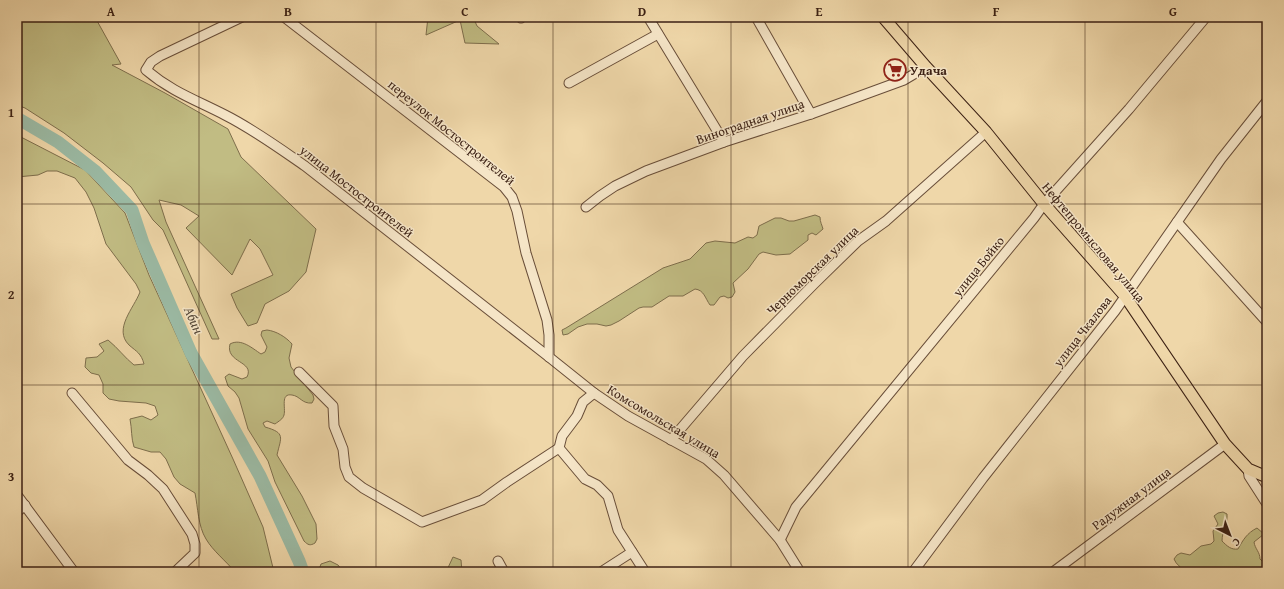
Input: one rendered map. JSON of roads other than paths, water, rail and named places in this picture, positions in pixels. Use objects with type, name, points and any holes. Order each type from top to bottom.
[{"type":"main road","name":"Нефтепромысловая улица","points":[[883,17],[926,67],[986,132],[1044,204],[1125,296],[1225,444],[1248,469]]},
{"type":"main road","points":[[1248,469],[1267,477]]},
{"type":"street","name":"улица Мостостроителей","points":[[242,17],[167,53],[151,62],[146,70],[157,80],[183,96],[226,115],[266,139],[305,166],[549,357]]},
{"type":"street","name":"переулок Мостостроителей","points":[[284,17],[504,187],[512,196],[517,211],[526,253],[546,320],[549,335],[549,357]]},
{"type":"street","points":[[648,17],[724,142]]},
{"type":"street","points":[[756,17],[811,114]]},
{"type":"street","name":"улица Бойко","points":[[780,540],[796,507],[1044,204],[1129,109],[1206,17]]},
{"type":"street","points":[[570,83],[658,34]]},
{"type":"street","name":"Виноградная улица","points":[[586,207],[615,186],[646,171],[724,142],[811,114],[904,80],[926,67]]},
{"type":"street","name":"улица Чкалова","points":[[913,572],[983,478],[1114,311],[1221,159],[1267,101]]},
{"type":"street","name":"Черноморская улица","points":[[671,440],[743,356],[814,284],[858,241],[886,221],[986,132]]},
{"type":"street","points":[[1177,222],[1267,322]]},
{"type":"street","name":"Комсомольская улица","points":[[549,357],[594,393],[628,416],[706,459],[724,475],[780,540],[800,572]]},
{"type":"street","points":[[299,372],[333,406],[335,417],[334,426],[343,449],[345,468],[349,477],[362,488],[422,522],[482,500],[559,448],[562,436],[576,416],[583,402],[594,393]]},
{"type":"street","points":[[72,393],[128,460],[148,475],[163,489],[192,534],[195,544],[195,553],[174,572]]},
{"type":"street","name":"Радужная улица","points":[[1053,572],[1225,444]]},
{"type":"street","points":[[559,448],[585,479],[597,484],[608,496],[618,530],[646,572]]},
{"type":"street","name":"Нефтепромысловая улица","points":[[1248,469],[1251,480],[1267,504]]},
{"type":"street","points":[[17,495],[74,572]]},
{"type":"street","points":[[17,512],[25,505]]},
{"type":"street","points":[[601,572],[632,552]]},
{"type":"street","points":[[498,561],[504,572]]},
{"type":"waterway","name":"Абин","points":[[17,118],[58,142],[95,171],[132,210],[143,243],[191,353],[260,476],[303,572]]},
{"type":"place","name":"Удача","points":[[895,70]]}]
